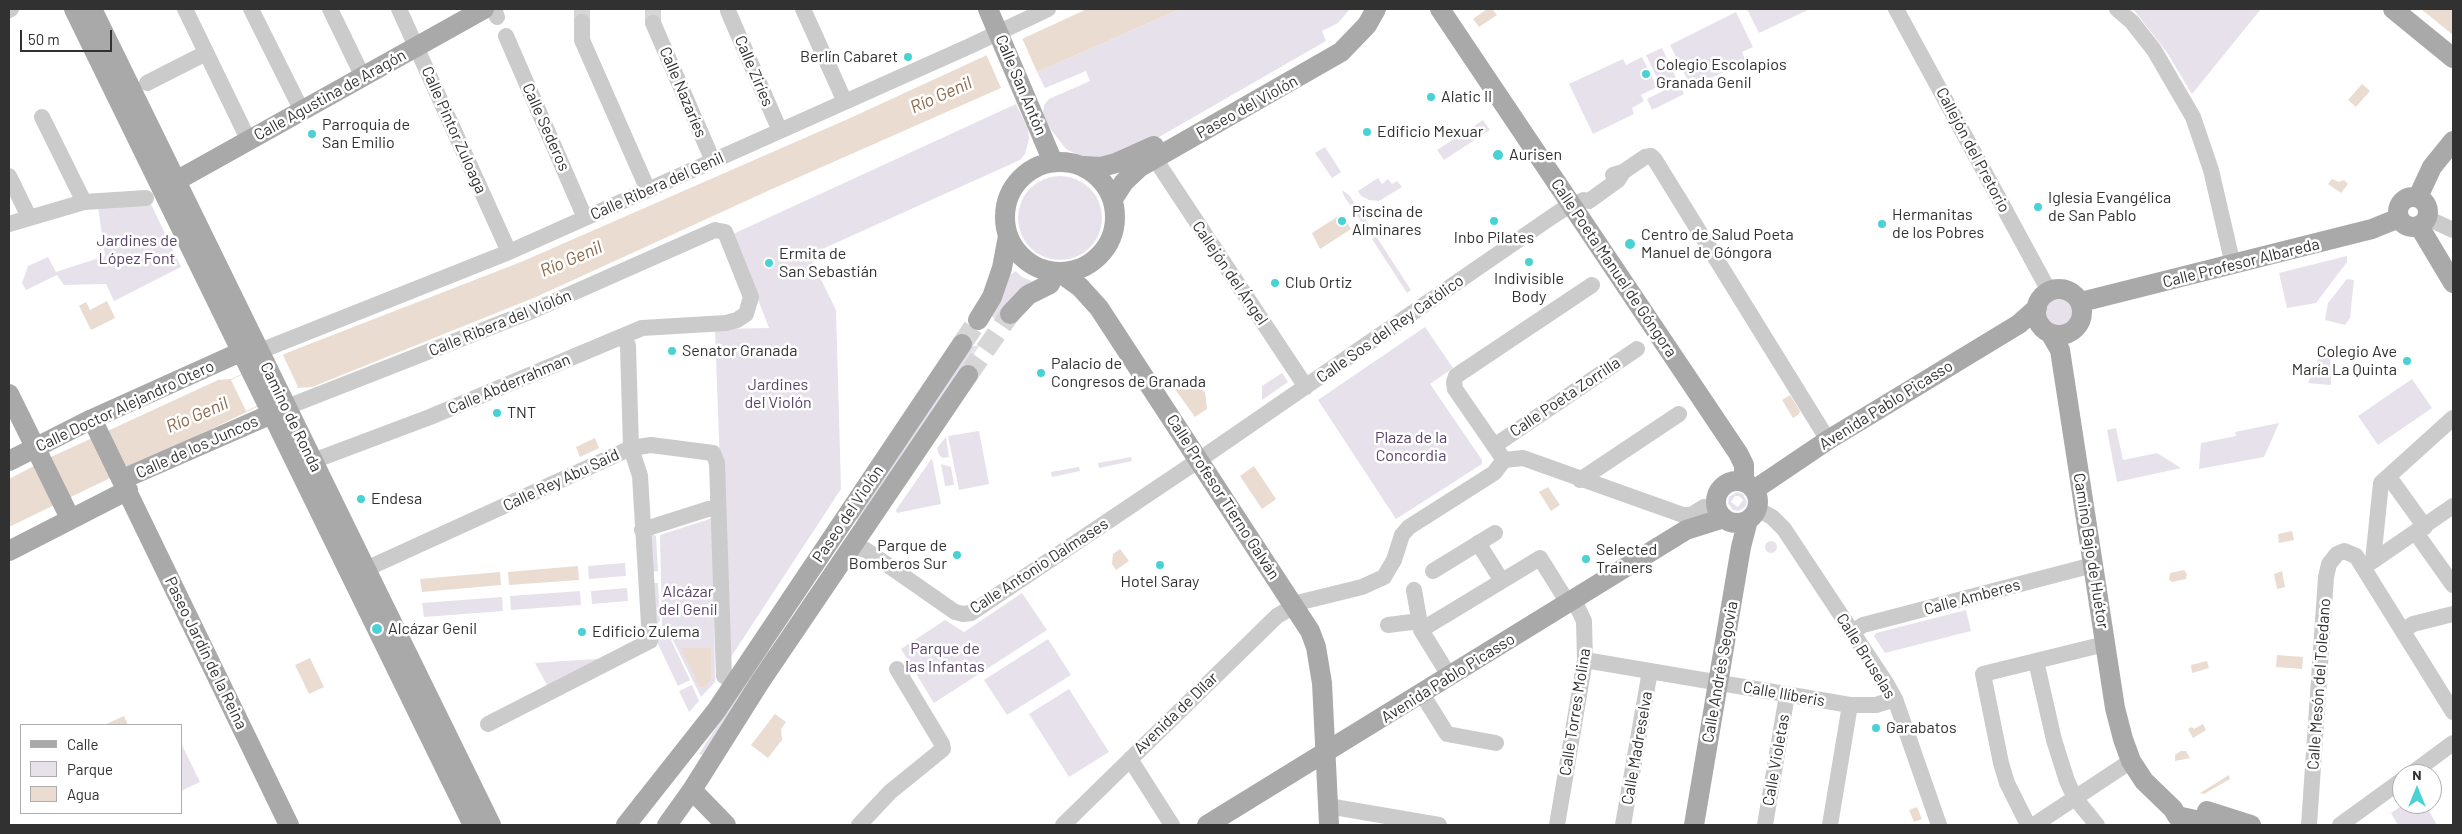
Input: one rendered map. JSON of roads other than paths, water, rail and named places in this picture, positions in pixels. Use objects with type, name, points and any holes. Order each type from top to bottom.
[{"type":"main road","name":"Camino de Ronda","points":[[89,9],[123,109],[161,189],[276,404],[473,825]]},
{"type":"main road","name":"Camino de Ronda","points":[[89,9],[161,189]]},
{"type":"main road","name":"Calle San Antón","points":[[988,9],[1053,162]]},
{"type":"main road","name":"Paseo del Violón","points":[[1083,166],[1101,167],[1149,148],[1330,45],[1350,27],[1363,9]]},
{"type":"main road","name":"Paseo del Violón","points":[[1113,199],[1124,182],[1140,167],[1342,52],[1367,25],[1376,9]]},
{"type":"main road","name":"Calle Poeta Manuel de Góngora","points":[[1440,9],[1578,203],[1738,453],[1744,465],[1751,500]]},
{"type":"main road","points":[[2393,9],[2453,58]]},
{"type":"main road","name":"Calle Agustina de Aragón","points":[[161,189],[417,46],[491,12]]},
{"type":"main road","points":[[2418,197],[2432,168],[2453,141]]},
{"type":"main road","points":[[1063,161],[1083,166],[1096,174],[1106,185],[1113,199],[1116,217],[1113,235],[1104,251],[1090,264],[1073,271],[1057,272],[1040,268],[1026,261],[1015,250],[1008,236],[1005,222],[1005,208],[1013,188],[1027,172],[1053,162],[1063,161]]},
{"type":"main road","points":[[2423,222],[2408,226],[2399,218],[2398,210],[2400,203],[2408,197],[2418,197],[2427,206],[2423,222],[2452,280]]},
{"type":"main road","name":"Calle Profesor Albareda","points":[[2081,302],[2372,229],[2399,218]]},
{"type":"main road","points":[[978,320],[992,297],[1002,268],[1008,236]]},
{"type":"main road","points":[[1010,314],[1028,295],[1050,284],[1057,272]]},
{"type":"main road","name":"Calle Profesor Tierno Galván","points":[[1057,272],[1080,287],[1099,308],[1310,631],[1318,655],[1322,683],[1328,808]]},
{"type":"main road","points":[[2019,324],[2056,337],[2078,325],[2082,318],[2081,302],[2068,290],[2049,291],[2039,301],[2036,308],[2038,320],[2056,337]]},
{"type":"main road","name":"Avenida Pablo Picasso","points":[[1207,825],[1450,677],[1717,510],[1718,495],[1722,487],[1732,482],[1751,500],[1828,440],[2019,324],[2036,308]]},
{"type":"main road","name":"Camino Bajo de Huétor","points":[[2056,337],[2117,717],[2129,756],[2158,796],[2176,814],[2219,825]]},
{"type":"main road","name":"Paseo del Violón","points":[[626,825],[716,711],[962,344]]},
{"type":"main road","name":"Calle Doctor Alejandro Otero","points":[[9,461],[39,453],[67,432],[96,426],[234,355],[254,360]]},
{"type":"main road","name":"Paseo del Violón","points":[[667,825],[692,790],[760,682],[968,375]]},
{"type":"main road","points":[[9,394],[66,511]]},
{"type":"main road","name":"Camino de Ronda","points":[[276,404],[313,461],[491,825]]},
{"type":"main road","name":"Calle de los Juncos","points":[[9,551],[66,511],[123,481],[132,474],[276,404]]},
{"type":"main road","points":[[22,420],[35,426],[67,432]]},
{"type":"main road","name":"Paseo Jardín de la Reina","points":[[96,426],[289,825]]},
{"type":"main road","points":[[1717,510],[1735,522],[1751,500]]},
{"type":"main road","name":"Calle Andrés Segovia","points":[[1694,825],[1742,542],[1751,500]]},
{"type":"main road","points":[[824,548],[852,546]]},
{"type":"main road","name":"Paseo del Violón","points":[[653,825],[742,703],[760,682]]},
{"type":"main road","name":"Paseo del Violón","points":[[640,825],[678,778],[702,740],[716,711]]},
{"type":"main road","name":"Camino Bajo de Huétor","points":[[2129,756],[2159,785],[2176,814]]},
{"type":"main road","points":[[1296,771],[1328,808]]},
{"type":"main road","points":[[692,790],[726,825]]},
{"type":"main road","name":"Camino Bajo de Huétor","points":[[2176,814],[2250,825]]},
{"type":"street","points":[[184,9],[249,140]]},
{"type":"street","points":[[251,9],[302,111]]},
{"type":"street","points":[[330,9],[363,77]]},
{"type":"street","name":"Calle Pintor Zuloaga","points":[[399,9],[509,252]]},
{"type":"street","points":[[803,9],[845,102]]},
{"type":"street","name":"Calle Ribera del Genil","points":[[254,360],[509,252],[845,102],[1001,39],[1048,9]]},
{"type":"street","name":"Callejón del Pretorio","points":[[1898,9],[2049,291]]},
{"type":"street","points":[[2117,9],[2132,22],[2154,50],[2193,117],[2211,170],[2233,265]]},
{"type":"street","name":"Calle Ziríes","points":[[728,11],[780,131]]},
{"type":"street","points":[[582,22],[582,40],[648,190]]},
{"type":"street","name":"Calle Nazaríes","points":[[653,23],[713,161]]},
{"type":"street","name":"Calle Sederos","points":[[506,36],[585,218]]},
{"type":"street","points":[[147,83],[206,53]]},
{"type":"street","points":[[42,117],[84,202]]},
{"type":"street","name":"Calle Sos del Rey Católico","points":[[1199,460],[1578,203],[1588,201],[1618,180],[1623,172],[1646,157],[1651,156],[1828,440]]},
{"type":"street","name":"Callejón del Ángel","points":[[1155,159],[1306,386]]},
{"type":"street","points":[[9,176],[29,218]]},
{"type":"street","points":[[9,224],[84,202],[161,189]]},
{"type":"street","points":[[2423,222],[2453,230]]},
{"type":"street","name":"Calle Ribera del Violón","points":[[276,404],[532,312],[719,229],[725,232],[751,297],[746,314],[738,320],[709,325]]},
{"type":"street","points":[[1504,460],[1455,389],[1454,382],[1456,376],[1592,285]]},
{"type":"street","name":"Calle Abderrahman","points":[[313,461],[430,417],[642,328],[709,325]]},
{"type":"street","points":[[624,336],[628,346],[631,448],[651,444],[713,452],[716,463],[724,676],[734,683]]},
{"type":"street","name":"Calle Poeta Zorrilla","points":[[1494,446],[1637,349]]},
{"type":"street","points":[[1580,480],[1679,414]]},
{"type":"street","points":[[2450,427],[2389,477],[2380,487],[2368,564],[2403,631],[2453,712]]},
{"type":"street","name":"Calle Rey Abu Said","points":[[366,569],[631,448],[638,467],[650,637],[648,644],[488,724]]},
{"type":"street","points":[[1294,605],[1362,587],[1379,580],[1391,569],[1399,545],[1409,527],[1494,473],[1504,460],[1522,458],[1683,515],[1691,515],[1704,507],[1717,510]]},
{"type":"street","name":"Calle Antonio Dalmases","points":[[852,546],[866,550],[955,612],[964,614],[971,612],[1199,460]]},
{"type":"street","points":[[2389,477],[2420,530],[2448,565],[2453,585]]},
{"type":"street","name":"Calle Bruselas","points":[[1751,500],[1784,529],[1895,699],[1939,825]]},
{"type":"street","points":[[2368,564],[2453,506]]},
{"type":"street","points":[[642,530],[708,509],[718,509]]},
{"type":"street","points":[[1433,571],[1495,532]]},
{"type":"street","points":[[1388,626],[1420,626],[1502,581],[1478,543]]},
{"type":"street","name":"Calle Mesón del Toledano","points":[[2309,825],[2326,576],[2332,559],[2344,551],[2368,564]]},
{"type":"street","name":"Calle Torres Molina","points":[[1502,581],[1540,558],[1584,621],[1585,660],[1557,825]]},
{"type":"street","name":"Calle Amberes","points":[[1852,632],[1863,625],[2093,565]]},
{"type":"street","points":[[1414,590],[1420,626],[1450,677]]},
{"type":"street","name":"Avenida de Dílar","points":[[1063,825],[1278,616],[1294,605]]},
{"type":"street","points":[[2403,631],[2413,624],[2453,614]]},
{"type":"street","points":[[2028,825],[2007,783],[2001,763],[1983,674],[2105,644]]},
{"type":"street","name":"Calle Ilíberis","points":[[1585,660],[1850,706],[1876,705],[1895,699]]},
{"type":"street","points":[[2036,661],[2060,762],[2075,798],[2097,825]]},
{"type":"street","points":[[859,825],[890,792],[943,750],[942,744],[897,669]]},
{"type":"street","name":"Calle Madreselva","points":[[1623,825],[1650,671]]},
{"type":"street","points":[[1422,694],[1448,734],[1496,743]]},
{"type":"street","name":"Calle Violetas","points":[[1765,825],[1787,695]]},
{"type":"street","points":[[1830,825],[1850,706]]},
{"type":"street","points":[[2425,764],[2453,743]]},
{"type":"street","points":[[2034,825],[2075,798],[2129,756]]},
{"type":"street","points":[[1130,758],[1172,825]]},
{"type":"street","points":[[2340,825],[2392,787]]},
{"type":"street","points":[[1328,808],[1429,824]]},
{"type":"water","name":"Río Genil","points":[[1087,9],[1180,9],[772,189],[536,297],[312,387],[296,388],[9,527],[9,479],[51,457],[218,380],[231,379],[289,352],[521,262],[848,119]]},
{"type":"water","points":[[1487,9],[1492,9],[1497,15],[1479,27],[1473,19]]},
{"type":"water","points":[[2421,9],[2453,9],[2453,35]]},
{"type":"water","points":[[2362,84],[2370,91],[2356,107],[2348,100]]},
{"type":"water","points":[[2332,179],[2339,182],[2344,180],[2348,184],[2341,193],[2328,184]]},
{"type":"water","points":[[1337,217],[1344,218],[1351,229],[1320,249],[1312,233]]},
{"type":"water","points":[[107,301],[115,318],[91,330],[79,306],[86,302],[90,310]]},
{"type":"water","points":[[1182,377],[1205,392],[1207,409],[1195,417],[1172,385],[1173,382]]},
{"type":"water","points":[[1790,395],[1800,411],[1793,418],[1782,400]]},
{"type":"water","points":[[595,438],[599,448],[580,457],[576,447]]},
{"type":"water","points":[[1254,466],[1276,499],[1262,509],[1240,476]]},
{"type":"water","points":[[1548,487],[1560,505],[1551,511],[1539,492]]},
{"type":"water","points":[[2292,531],[2294,540],[2279,543],[2278,534]]},
{"type":"water","points":[[1120,549],[1129,561],[1116,570],[1112,564],[1113,554]]},
{"type":"water","points":[[578,566],[579,580],[509,585],[508,572]]},
{"type":"water","points":[[2184,570],[2187,574],[2186,579],[2172,582],[2169,580],[2170,573]]},
{"type":"water","points":[[2282,571],[2285,587],[2277,589],[2274,574]]},
{"type":"water","points":[[500,572],[501,585],[422,592],[420,579]]},
{"type":"water","points":[[681,648],[711,648],[711,679],[705,687],[700,687]]},
{"type":"water","points":[[2277,655],[2303,657],[2302,669],[2276,667]]},
{"type":"water","points":[[310,658],[324,687],[309,694],[295,665]]},
{"type":"water","points":[[2207,661],[2209,668],[2192,673],[2191,665]]},
{"type":"water","points":[[775,714],[786,722],[781,729],[782,740],[768,758],[751,745]]},
{"type":"water","points":[[124,716],[128,724],[106,724]]},
{"type":"water","points":[[2203,724],[2206,730],[2193,738],[2188,729],[2192,727],[2194,729]]},
{"type":"water","points":[[2181,751],[2186,751],[2190,758],[2175,761],[2175,755]]},
{"type":"water","points":[[2229,775],[2230,779],[2204,794],[2200,793]]},
{"type":"water","points":[[1917,807],[1922,819],[1914,822],[1909,810]]},
{"type":"tunnel","points":[[582,9],[582,22]]},
{"type":"tunnel","points":[[653,9],[653,23]]},
{"type":"tunnel","points":[[968,375],[1010,314]]},
{"type":"tunnel","points":[[962,344],[978,320]]},
{"type":"place","name":"Berlín Cabaret","points":[[908,57]]},
{"type":"place","name":"Colegio Escolapios Granada Genil","points":[[1646,74]]},
{"type":"place","name":"Alatic II","points":[[1431,97]]},
{"type":"place","name":"Edificio Mexuar","points":[[1367,132]]},
{"type":"place","name":"Parroquia de San Emilio","points":[[312,134]]},
{"type":"place","name":"Aurisen","points":[[1498,155]]},
{"type":"place","name":"Iglesia Evangélica de San Pablo","points":[[2038,207]]},
{"type":"place","name":"Piscina de Alminares","points":[[1342,221]]},
{"type":"place","name":"Inbo Pilates","points":[[1494,221]]},
{"type":"place","name":"Hermanitas de los Pobres","points":[[1882,224]]},
{"type":"place","name":"Centro de Salud Poeta Manuel de Góngora","points":[[1630,244]]},
{"type":"place","name":"Indivisible Body","points":[[1529,262]]},
{"type":"place","name":"Ermita de San Sebastián","points":[[769,263]]},
{"type":"place","name":"Club Ortiz","points":[[1275,283]]},
{"type":"place","name":"Senator Granada","points":[[672,351]]},
{"type":"place","name":"Colegio Ave María La Quinta","points":[[2407,361]]},
{"type":"place","name":"Palacio de Congresos de Granada","points":[[1041,373]]},
{"type":"place","name":"TNT","points":[[497,413]]},
{"type":"place","name":"Endesa","points":[[361,499]]},
{"type":"place","name":"Parque de Bomberos Sur","points":[[957,555]]},
{"type":"place","name":"Selected Trainers","points":[[1586,559]]},
{"type":"place","name":"Hotel Saray","points":[[1160,565]]},
{"type":"place","name":"Alcázar Genil","points":[[377,629]]},
{"type":"place","name":"Edificio Zulema","points":[[582,632]]},
{"type":"place","name":"Garabatos","points":[[1876,728]]},
{"type":"park label","name":"Jardines de López Font","points":[[137,250]]},
{"type":"park label","name":"Jardines del Violón","points":[[778,394]]},
{"type":"park label","name":"Plaza de la Concordia","points":[[1411,447]]},
{"type":"park label","name":"Alcázar del Genil","points":[[688,601]]},
{"type":"park label","name":"Parque de las Infantas","points":[[945,658]]}]
